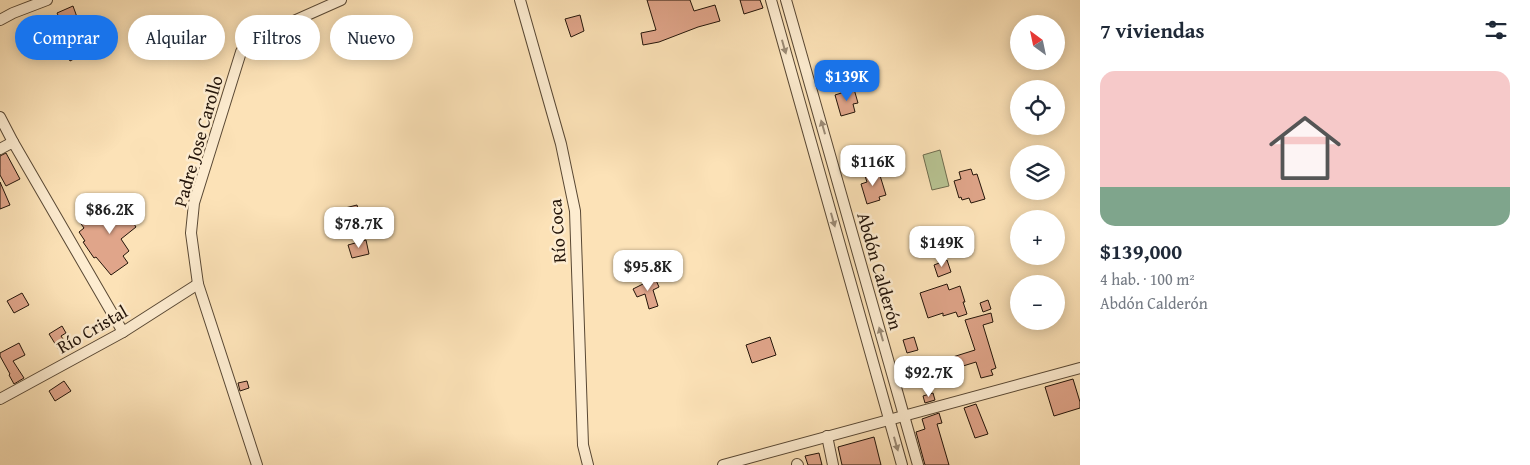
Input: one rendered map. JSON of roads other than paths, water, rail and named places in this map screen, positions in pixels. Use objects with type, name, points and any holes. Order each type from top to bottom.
[{"type":"street","points":[[0,20],[13,12],[47,0]]},
{"type":"street","name":"Padre Jose Carollo","points":[[257,465],[198,284],[192,233],[194,203],[244,45],[341,0]]},
{"type":"street","name":"Río Coca","points":[[520,0],[561,144],[575,211],[583,438],[588,465]]},
{"type":"street","name":"Abdón Calderón","points":[[771,0],[902,465]]},
{"type":"street","name":"Abdón Calderón","points":[[786,0],[918,465]]},
{"type":"street","points":[[0,117],[123,332]]},
{"type":"street","points":[[0,148],[13,142]]},
{"type":"street","name":"Río Cristal","points":[[0,399],[123,332],[198,284]]},
{"type":"street","points":[[725,465],[1080,368]]},
{"type":"street","points":[[827,436],[833,465]]}]
